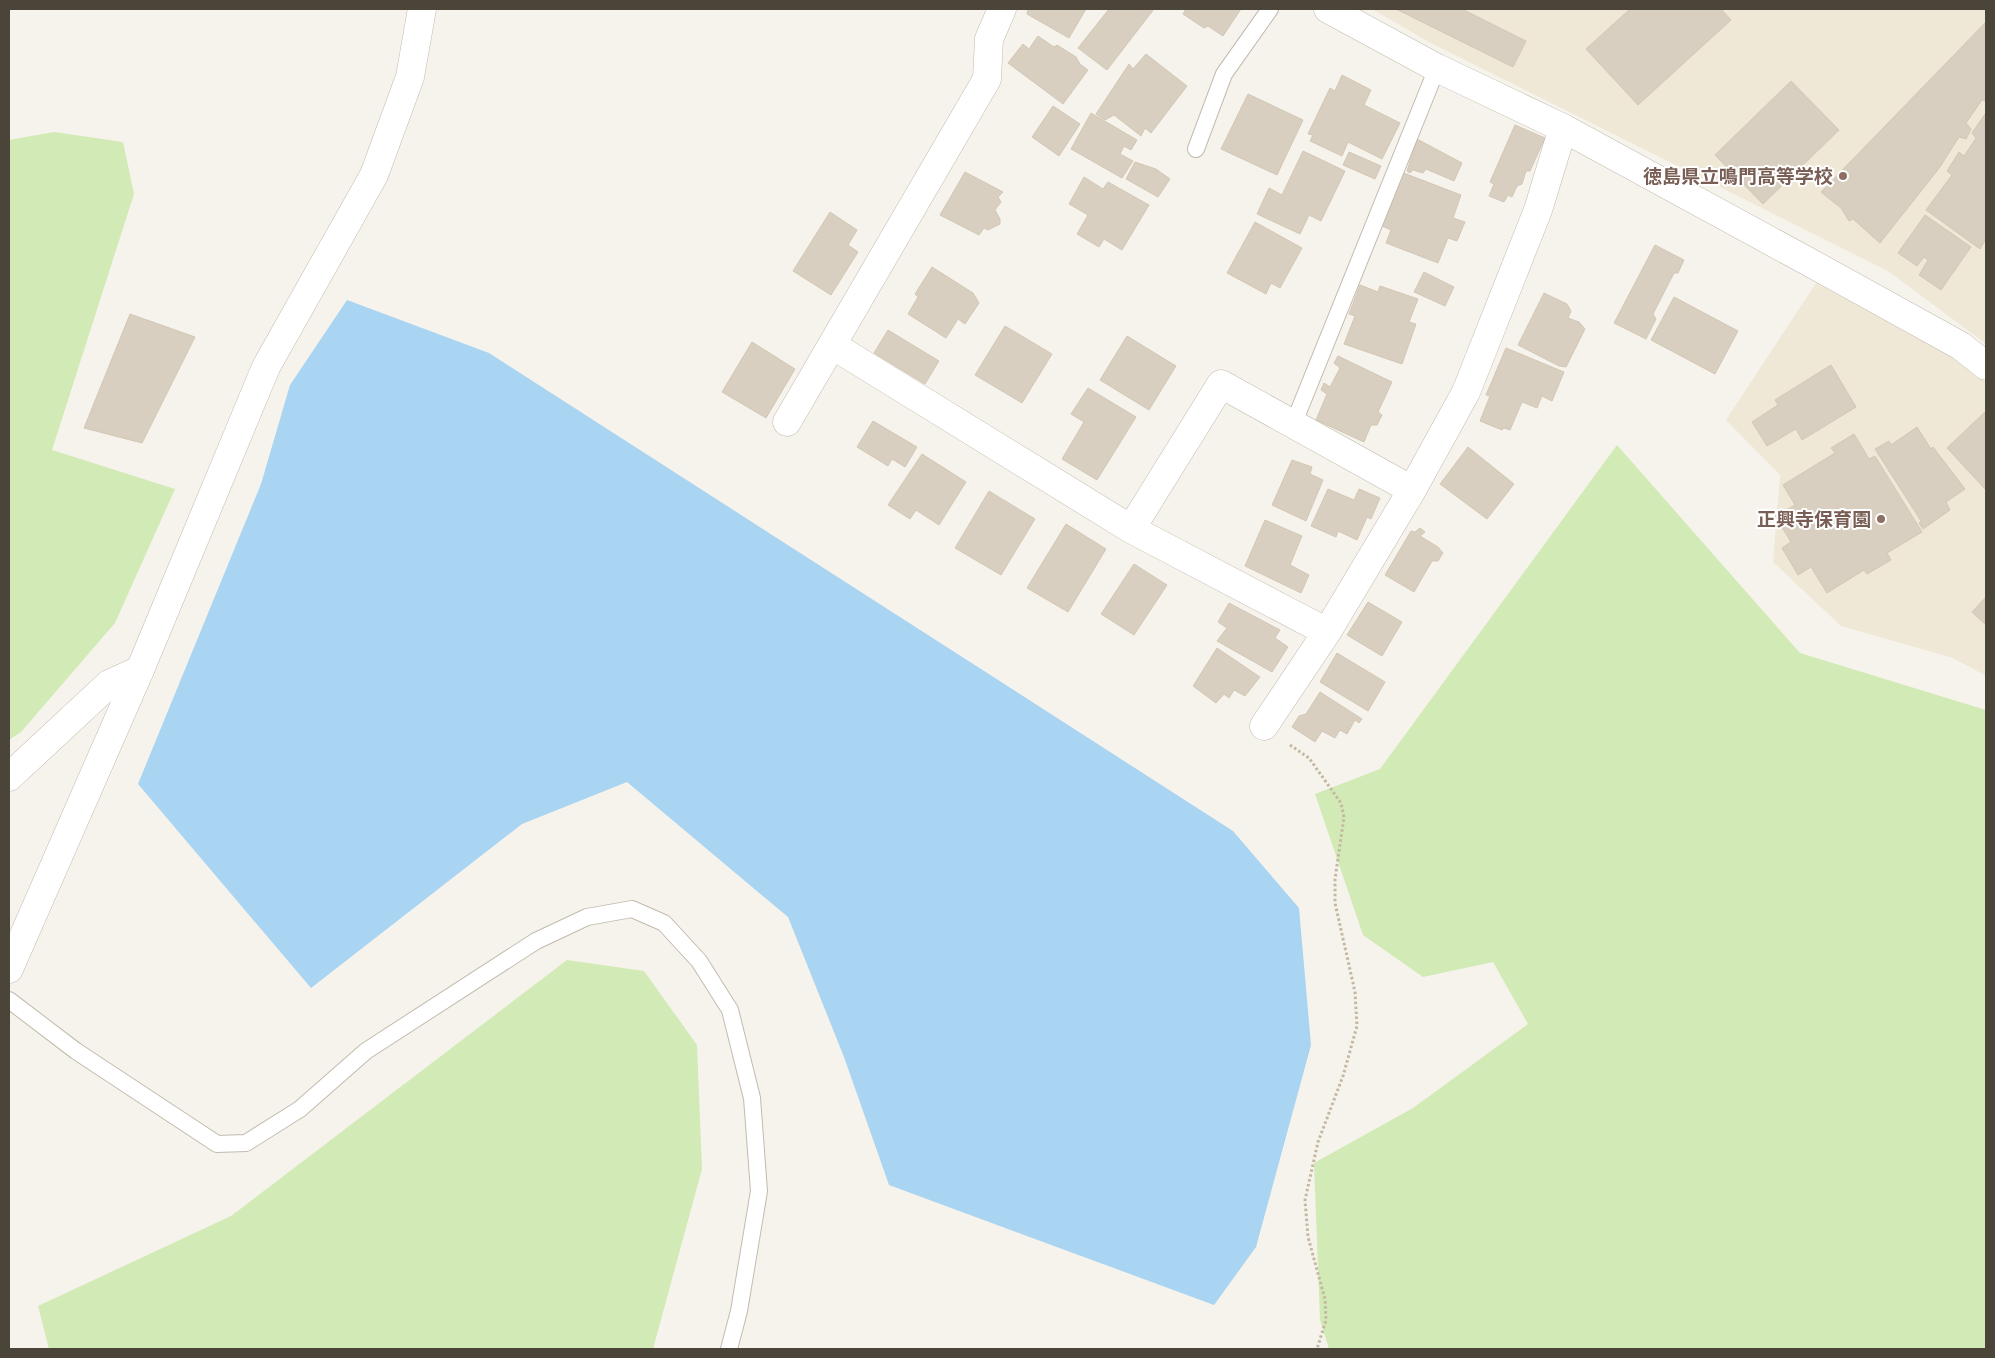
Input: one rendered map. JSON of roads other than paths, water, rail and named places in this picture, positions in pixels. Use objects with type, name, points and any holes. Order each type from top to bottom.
[{"type":"street","points":[[9,969],[140,670],[266,367],[374,175],[410,77],[422,9]]},
{"type":"street","points":[[787,422],[987,79],[989,39],[1002,9]]},
{"type":"street","points":[[1328,9],[1437,68],[1563,128],[1953,341],[1986,366]]},
{"type":"street","points":[[1264,726],[1327,632],[1412,490],[1466,392],[1538,210],[1563,128]]},
{"type":"street","points":[[832,345],[1131,529],[1327,632]]},
{"type":"street","points":[[1131,529],[1221,384],[1412,490]]},
{"type":"street","points":[[9,777],[109,684],[140,670]]},
{"type":"lane","points":[[1196,149],[1224,74],[1270,9]]},
{"type":"lane","points":[[1293,424],[1437,68]]},
{"type":"lane","points":[[9,1000],[91,1061],[217,1144],[246,1143],[300,1109],[366,1051],[536,941],[588,917],[632,909],[664,923],[699,961],[730,1010],[752,1098],[759,1191],[739,1312],[729,1349]]},
{"type":"water","points":[[347,300],[489,353],[1233,831],[1299,908],[1311,1045],[1256,1247],[1214,1305],[889,1185],[844,1057],[788,917],[627,782],[522,824],[311,988],[138,784],[261,484],[290,385]]},
{"type":"place","name":"徳島県立鳴門高等学校","points":[[1843,176]]},
{"type":"place","name":"正興寺保育園","points":[[1881,519]]}]
